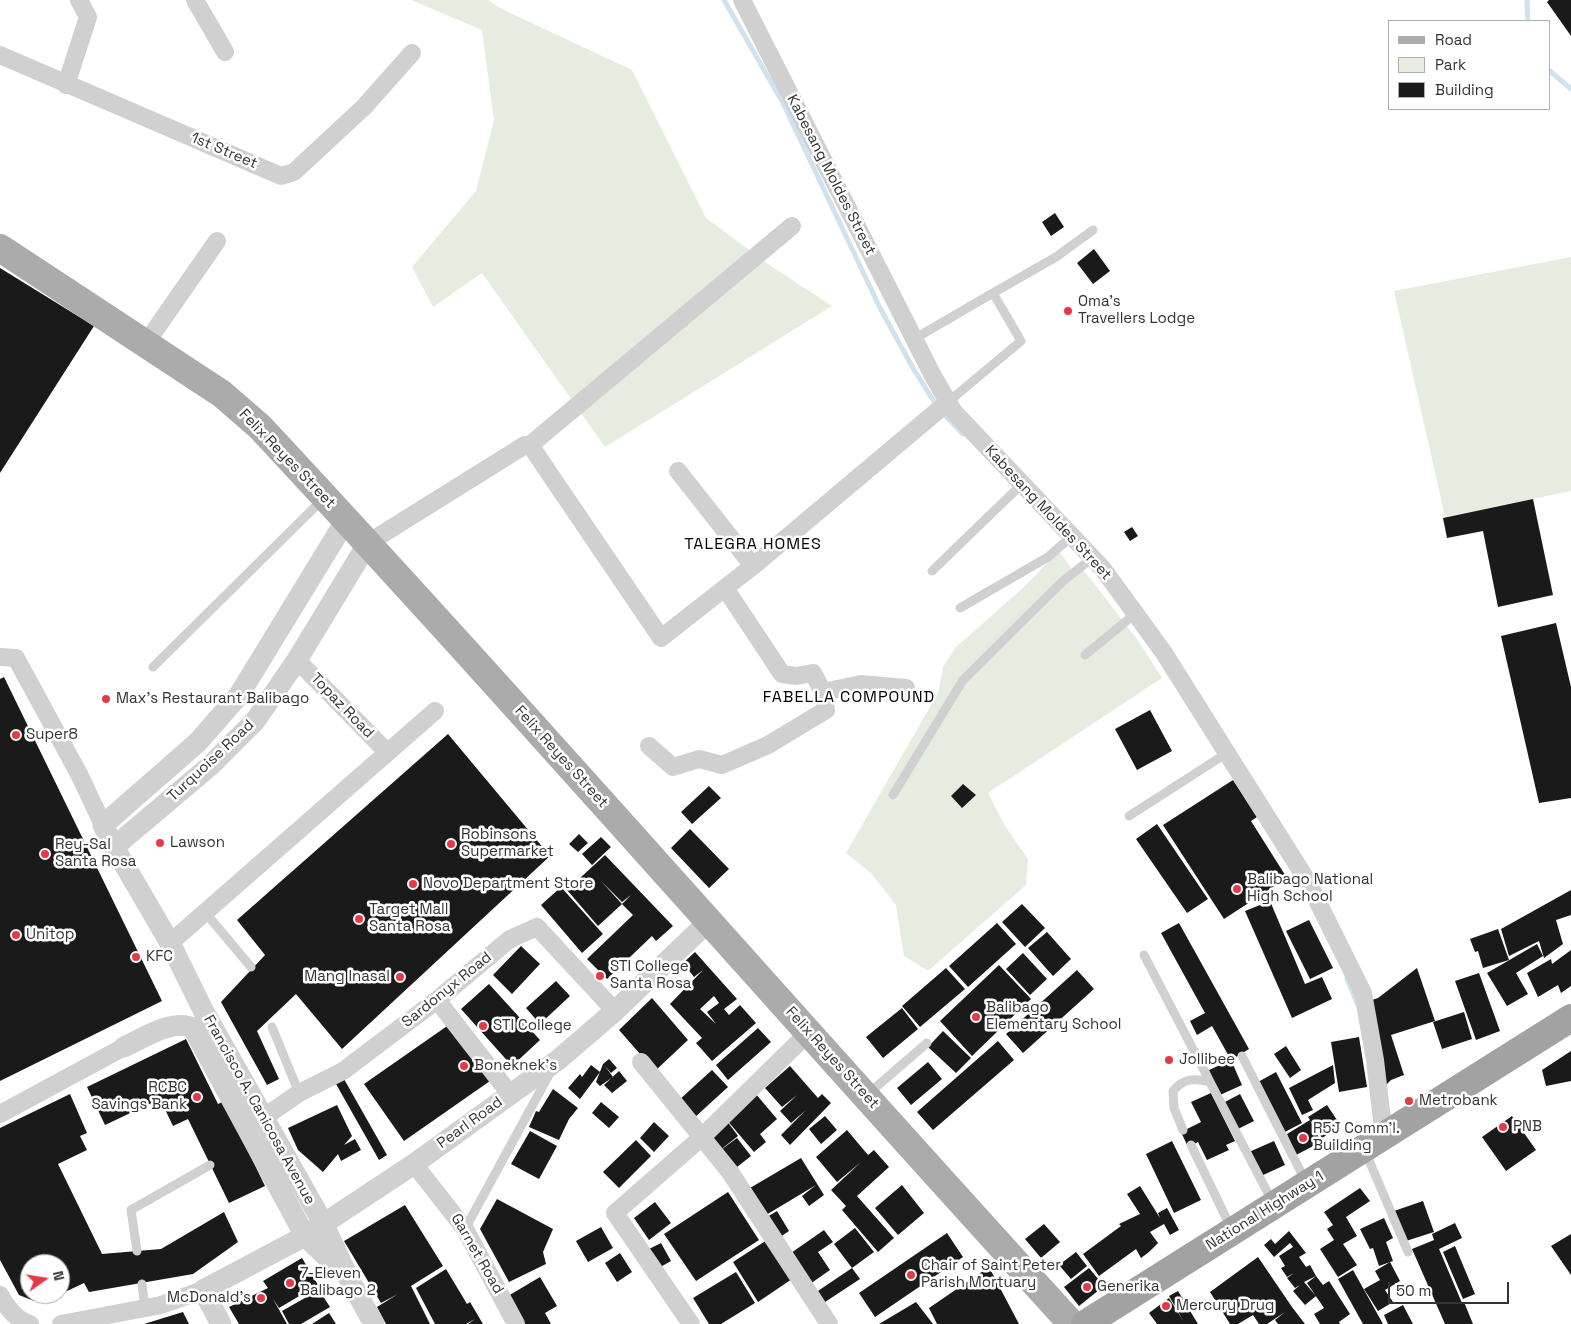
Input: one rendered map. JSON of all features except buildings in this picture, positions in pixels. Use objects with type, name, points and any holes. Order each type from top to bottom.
[{"type":"highway","name":"National Highway 1","points":[[1085,1324],[1571,1018]]},
{"type":"main road","name":"Felix Reyes Street","points":[[0,248],[222,394],[260,427],[710,920],[808,1032],[1072,1324]]},
{"type":"street","points":[[66,85],[88,17],[79,0]]},
{"type":"street","points":[[196,0],[225,52]]},
{"type":"street","name":"Kabesang Moldes Street","points":[[742,0],[914,339],[942,406],[954,412],[1092,558],[1164,653],[1308,882],[1363,993],[1375,1060],[1374,1143]]},
{"type":"street","name":"1st Street","points":[[0,55],[281,176],[288,176],[364,107],[412,53]]},
{"type":"street","points":[[368,544],[524,445],[530,445],[792,226]]},
{"type":"street","points":[[146,343],[217,241]]},
{"type":"street","points":[[530,445],[659,638],[662,638],[753,566],[942,406]]},
{"type":"street","points":[[678,471],[753,566]]},
{"type":"street","name":"Turquoise Road","points":[[103,825],[198,742],[239,695],[346,520]]},
{"type":"street","name":"Turquoise Road","points":[[114,847],[211,765],[255,721],[304,666],[368,544]]},
{"type":"street","points":[[649,746],[673,767],[699,759],[722,765],[768,745],[826,710],[823,692],[813,673],[796,676],[782,674],[724,588]]},
{"type":"street","points":[[8,657],[80,776],[114,847],[170,943],[204,911],[435,711]]},
{"type":"street","name":"Topaz Road","points":[[304,666],[387,752]]},
{"type":"street","points":[[823,692],[861,684],[906,688]]},
{"type":"street","name":"Pearl Road","points":[[203,1290],[305,1236],[414,1164],[558,1060],[615,1011],[710,920]]},
{"type":"street","name":"Sardonyx Road","points":[[263,1118],[299,1093],[343,1071],[437,1000],[510,939],[537,927],[615,1011]]},
{"type":"street","name":"Francisco A. Canicosa Avenue","points":[[170,943],[263,1118],[323,1223],[348,1277],[374,1324]]},
{"type":"street","points":[[0,1114],[124,1047],[177,1014],[186,1003],[185,972]]},
{"type":"street","points":[[437,1000],[510,1094]]},
{"type":"street","name":"Francisco A. Canicosa Avenue","points":[[124,1047],[175,1025],[185,1024],[193,1028],[248,1143],[305,1236],[348,1277]]},
{"type":"street","points":[[691,1324],[616,1213],[702,1137],[808,1032]]},
{"type":"street","points":[[641,1062],[730,1172],[828,1324]]},
{"type":"street","name":"Garnet Road","points":[[414,1164],[465,1229],[516,1324]]},
{"type":"street","points":[[61,1324],[161,1305],[203,1290],[221,1324]]},
{"type":"street","points":[[0,1295],[6,1306],[25,1323],[30,1324]]},
{"type":"lane","points":[[914,339],[1056,257],[1093,230]]},
{"type":"lane","points":[[942,406],[1021,341],[993,293]]},
{"type":"lane","points":[[932,570],[1022,484]]},
{"type":"lane","points":[[153,667],[252,572],[325,497]]},
{"type":"lane","points":[[960,608],[1048,557],[1072,536]]},
{"type":"lane","points":[[893,795],[963,680],[1062,582],[1092,558]]},
{"type":"lane","points":[[1085,655],[1135,614]]},
{"type":"lane","points":[[1129,816],[1227,753]]},
{"type":"lane","points":[[204,911],[252,966]]},
{"type":"lane","points":[[1144,955],[1274,1205]]},
{"type":"lane","points":[[272,1027],[299,1093]]},
{"type":"lane","points":[[866,1096],[926,1044]]},
{"type":"lane","points":[[1242,1056],[1307,1184]]},
{"type":"lane","points":[[465,1229],[558,1060]]},
{"type":"lane","points":[[1183,1130],[1174,1108],[1173,1091],[1179,1083],[1188,1079],[1210,1082]]},
{"type":"lane","points":[[1374,1143],[1408,1252]]},
{"type":"lane","points":[[1191,1145],[1233,1231]]},
{"type":"lane","points":[[137,1251],[131,1210],[210,1165]]},
{"type":"lane","points":[[142,1284],[145,1308]]},
{"type":"green space","points":[[411,0],[488,0],[504,10],[632,70],[706,218],[768,264],[832,306],[605,447],[482,273],[433,307],[412,267],[476,191],[494,120],[482,30]]},
{"type":"green space","points":[[1571,257],[1571,491],[1445,517],[1394,291]]},
{"type":"green space","points":[[1059,551],[1072,569],[1082,569],[1090,578],[1139,642],[1162,678],[988,793],[1005,826],[1028,859],[1026,885],[928,971],[904,956],[896,905],[872,874],[846,853],[938,693],[943,667],[955,648],[1024,587]]},
{"type":"waterway","points":[[724,0],[783,103],[880,308],[913,368],[938,408],[963,434]]},
{"type":"waterway","points":[[1527,0],[1528,20]]},
{"type":"waterway","points":[[1551,72],[1571,89]]},
{"type":"waterway","points":[[1347,979],[1357,1003]]},
{"type":"place","name":"Oma's Travellers Lodge","points":[[1068,311]]},
{"type":"place","name":"Max's Restaurant Balibago","points":[[106,699]]},
{"type":"place","name":"Super8","points":[[16,735]]},
{"type":"place","name":"Lawson","points":[[160,843]]},
{"type":"place","name":"Robinsons Supermarket","points":[[451,844]]},
{"type":"place","name":"Rey-Sal Santa Rosa","points":[[45,854]]},
{"type":"place","name":"Novo Department Store","points":[[413,884]]},
{"type":"place","name":"Balibago National High School","points":[[1237,889]]},
{"type":"place","name":"Target Mall Santa Rosa","points":[[359,919]]},
{"type":"place","name":"Unitop","points":[[16,935]]},
{"type":"place","name":"KFC","points":[[136,957]]},
{"type":"place","name":"STI College Santa Rosa","points":[[600,976]]},
{"type":"place","name":"Mang Inasal","points":[[400,977]]},
{"type":"place","name":"Balibago Elementary School","points":[[976,1017]]},
{"type":"place","name":"STI College","points":[[483,1026]]},
{"type":"place","name":"Jollibee","points":[[1169,1060]]},
{"type":"place","name":"Boneknek's","points":[[464,1066]]},
{"type":"place","name":"RCBC Savings Bank","points":[[197,1097]]},
{"type":"place","name":"Metrobank","points":[[1409,1101]]},
{"type":"place","name":"PNB","points":[[1503,1127]]},
{"type":"place","name":"R5J Comm'l. Building","points":[[1303,1138]]},
{"type":"place","name":"Chair of Saint Peter Parish Mortuary","points":[[911,1275]]},
{"type":"place","name":"7-Eleven Balibago 2","points":[[290,1283]]},
{"type":"place","name":"Generika","points":[[1087,1287]]},
{"type":"place","name":"McDonald's","points":[[261,1298]]},
{"type":"place","name":"Mercury Drug","points":[[1166,1306]]},
{"type":"district","name":"TALEGRA HOMES","points":[[753,545]]},
{"type":"district","name":"FABELLA COMPOUND","points":[[849,698]]}]
